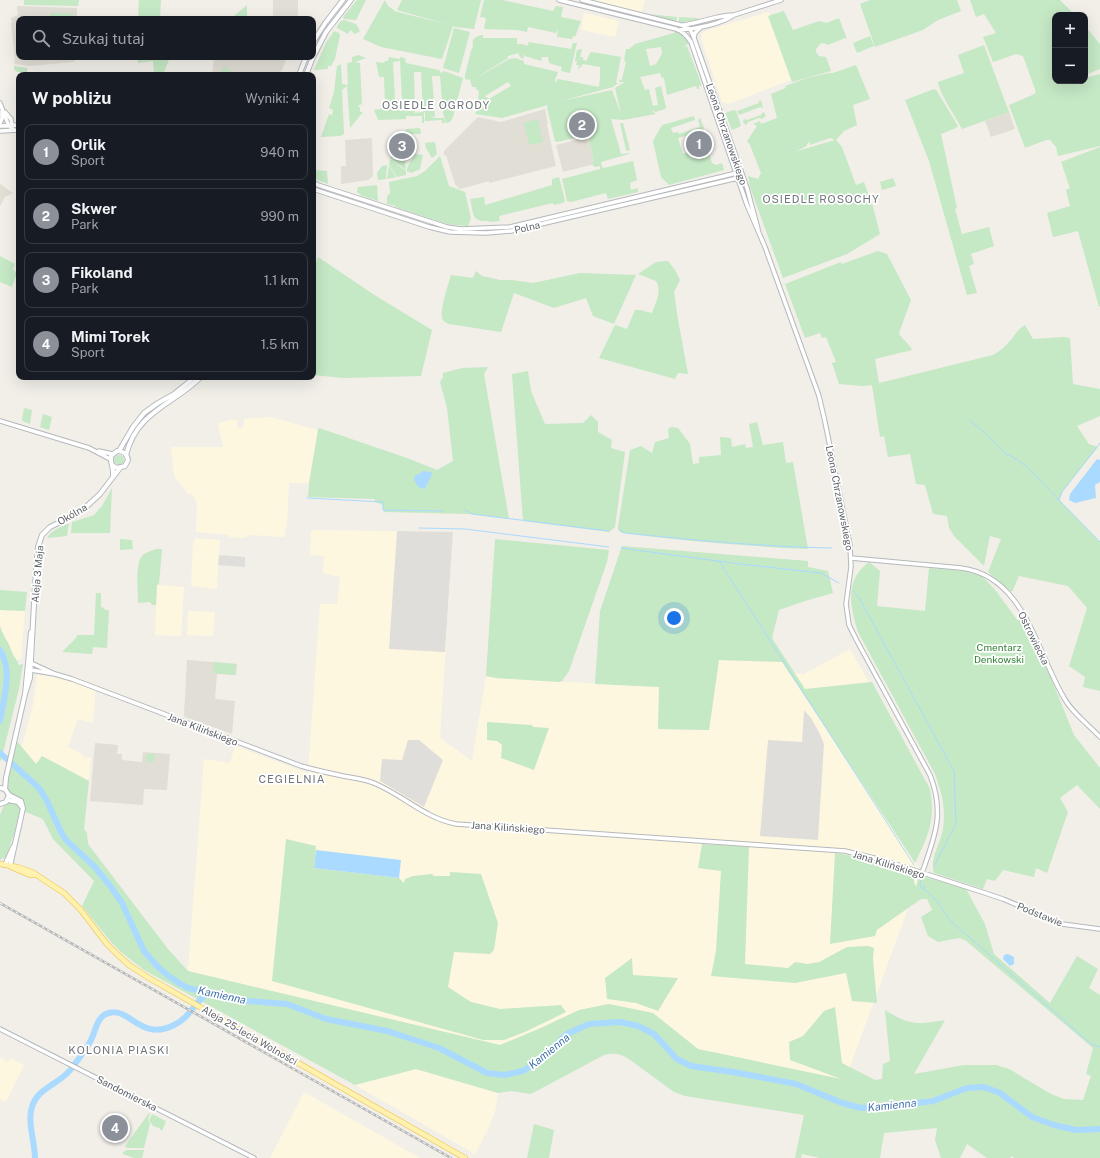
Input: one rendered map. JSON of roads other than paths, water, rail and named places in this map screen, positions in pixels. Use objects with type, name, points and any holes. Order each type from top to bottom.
[{"type":"main road","points":[[316,37],[343,0]]},
{"type":"main road","points":[[316,51],[326,32],[351,0]]},
{"type":"main road","points":[[300,72],[305,60]]},
{"type":"main road","points":[[307,72],[312,60]]},
{"type":"main road","points":[[113,476],[110,459],[112,454],[119,451],[133,427],[144,413],[174,394],[191,380]]},
{"type":"main road","points":[[112,465],[120,468],[126,464],[128,460],[126,455],[135,434],[148,417],[154,411],[185,392],[198,380]]},
{"type":"main road","points":[[119,451],[126,455]]},
{"type":"main road","name":"Okólna","points":[[44,531],[52,525],[74,515],[84,508],[100,494],[120,468]]},
{"type":"main road","name":"Aleja 3 Maja","points":[[2,789],[6,778],[25,694],[30,680],[39,542],[44,531]]},
{"type":"main road","points":[[2,789],[9,795],[21,800],[23,811]]},
{"type":"main road","points":[[8,800],[9,795]]},
{"type":"main road","points":[[0,809],[1,804],[8,800],[19,803],[22,806],[23,811]]},
{"type":"main road","name":"Aleja 25-lecia Wolności","points":[[23,811],[15,843],[5,865],[17,866],[32,872],[64,893],[77,906],[114,951],[129,965],[149,978],[465,1158]]},
{"type":"street","points":[[559,0],[680,30],[690,29],[728,19],[734,15],[781,0]]},
{"type":"street","points":[[584,6],[584,0],[681,25],[690,29]]},
{"type":"street","points":[[608,12],[610,7]]},
{"type":"street","points":[[622,16],[624,10]]},
{"type":"street","points":[[639,19],[641,15]]},
{"type":"street","points":[[681,25],[694,24],[727,15],[734,15]]},
{"type":"street","points":[[680,30],[688,37],[690,29],[694,24]]},
{"type":"street","points":[[694,38],[695,33],[702,26]]},
{"type":"street","name":"Leona Chrzanowskiego","points":[[690,29],[718,113],[732,164],[758,230],[818,396],[825,422],[849,537],[851,558],[846,604],[849,625],[930,775],[936,792],[938,805],[936,828],[922,873]]},
{"type":"street","name":"Leona Chrzanowskiego","points":[[688,37],[718,113]]},
{"type":"street","points":[[0,123],[2,120],[1,105]]},
{"type":"street","points":[[1,105],[11,127]]},
{"type":"street","points":[[0,126],[16,129]]},
{"type":"street","points":[[0,131],[16,126]]},
{"type":"street","name":"Leona Chrzanowskiego","points":[[724,134],[741,172],[758,224],[758,230]]},
{"type":"street","points":[[728,175],[732,164]]},
{"type":"street","name":"Polna","points":[[316,184],[365,202],[442,225],[461,229],[510,227],[741,172]]},
{"type":"street","name":"Polna","points":[[316,190],[440,230],[460,233],[494,233],[517,230],[742,177]]},
{"type":"street","points":[[0,421],[112,454]]},
{"type":"street","points":[[98,451],[110,459]]},
{"type":"street","name":"Ostrowiecka","points":[[851,558],[897,561],[970,569],[986,575],[1000,585],[1013,599],[1026,619],[1062,695],[1068,704],[1100,737]]},
{"type":"street","name":"Jana Kilińskiego","points":[[30,667],[55,674]]},
{"type":"street","name":"Jana Kilińskiego","points":[[30,667],[72,679],[301,766],[376,784],[431,816],[446,822],[456,824],[835,849],[858,853],[982,892]]},
{"type":"street","name":"Podstawie","points":[[982,892],[1003,899],[1062,924],[1100,929]]},
{"type":"street","name":"Sandomierska","points":[[0,1029],[254,1158]]},
{"type":"water","points":[[1097,459],[1100,460],[1100,482],[1095,485],[1096,498],[1075,503],[1069,500],[1070,494]]},
{"type":"water","points":[[424,471],[431,472],[432,474],[425,489],[418,487],[414,480],[415,476]]},
{"type":"water","points":[[316,850],[401,860],[399,878],[314,868]]},
{"type":"water","points":[[1008,954],[1014,957],[1014,964],[1010,966],[1003,959],[1004,955]]},
{"type":"waterway","points":[[969,420],[983,431],[1005,453],[1027,467],[1059,500]]},
{"type":"waterway","points":[[1100,443],[1062,492],[1059,500],[1100,542]]},
{"type":"waterway","points":[[307,498],[383,502],[383,510],[443,511]]},
{"type":"waterway","points":[[465,510],[472,514],[609,531]]},
{"type":"waterway","points":[[419,528],[465,529],[609,547]]},
{"type":"waterway","points":[[619,529],[625,533],[703,541],[754,545],[832,548]]},
{"type":"waterway","points":[[621,548],[821,573],[839,583]]},
{"type":"waterway","points":[[719,561],[914,865]]},
{"type":"waterway","points":[[853,591],[858,596],[954,771],[956,824],[934,866]]},
{"type":"waterway","name":"Kamienna","points":[[0,650],[4,658],[7,675],[0,721]]},
{"type":"waterway","name":"Kamienna","points":[[0,753],[38,787],[46,799],[62,834],[67,841],[94,866],[111,887],[122,903],[144,951],[166,974],[188,988],[248,1001],[287,1004],[326,1019],[387,1031],[439,1048],[487,1073],[504,1075],[523,1071],[539,1061],[567,1034],[589,1024],[620,1022],[638,1026],[654,1034],[677,1059],[691,1066],[796,1084],[842,1103],[861,1108],[933,1101],[967,1088],[984,1087],[1000,1093],[1032,1117],[1054,1125],[1076,1130],[1100,1129]]},
{"type":"waterway","points":[[922,876],[920,884],[922,889]]},
{"type":"waterway","points":[[924,886],[923,889],[933,897],[953,923],[1091,1044],[1100,1047]]},
{"type":"waterway","points":[[35,1158],[30,1119],[32,1107],[39,1095],[61,1079],[81,1056],[92,1038],[101,1017],[109,1013],[116,1012],[144,1027],[163,1029],[174,1025],[185,1018],[209,992]]},
{"type":"railway","points":[[0,903],[451,1158]]},
{"type":"place","name":"Skwer","points":[[582,125]]},
{"type":"place","name":"Orlik","points":[[699,144]]},
{"type":"place","name":"Fikoland","points":[[402,146]]},
{"type":"place","name":"Mimi Torek","points":[[115,1128]]},
{"type":"district","name":"OSIEDLE OGRODY","points":[[436,105]]},
{"type":"district","name":"OSIEDLE ROSOCHY","points":[[821,199]]},
{"type":"district","name":"CEGIELNIA","points":[[292,779]]},
{"type":"district","name":"KOLONIA PIASKI","points":[[119,1050]]},
{"type":"park label","name":"Cmentarz Denkowski","points":[[999,652]]}]
